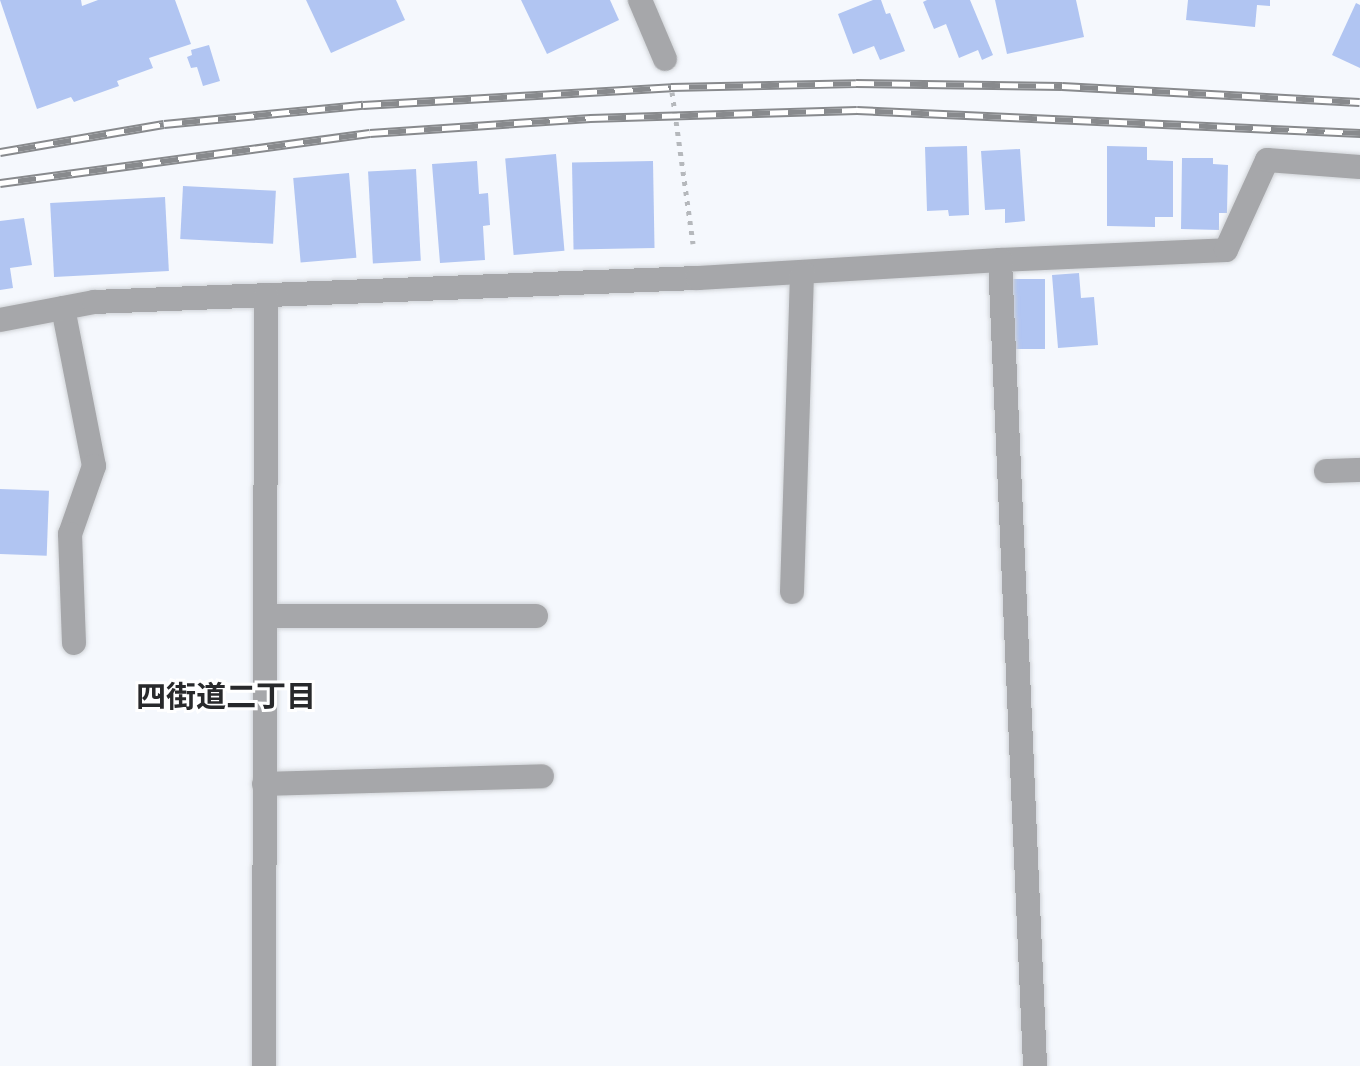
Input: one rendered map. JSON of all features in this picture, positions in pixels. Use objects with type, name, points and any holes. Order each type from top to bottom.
[{"type":"street","points":[[640,0],[665,59]]},
{"type":"street","points":[[0,320],[94,302],[698,278],[1226,250],[1267,160],[1360,167]]},
{"type":"street","points":[[1000,260],[1035,1066]]},
{"type":"street","points":[[792,592],[802,272]]},
{"type":"street","points":[[264,1066],[266,295]]},
{"type":"street","points":[[63,308],[94,466],[70,534],[74,643]]},
{"type":"street","points":[[1326,471],[1360,470]]},
{"type":"street","points":[[265,616],[536,616]]},
{"type":"street","points":[[264,784],[542,776]]},
{"type":"path","points":[[665,59],[698,278]]},
{"type":"building","points":[[0,0],[81,0],[82,6],[98,0],[175,0],[191,44],[149,58],[153,68],[117,81],[119,86],[74,102],[71,97],[37,109]]},
{"type":"building","points":[[306,0],[396,0],[405,20],[331,53]]},
{"type":"building","points":[[521,0],[610,0],[619,20],[547,54]]},
{"type":"building","points":[[873,0],[881,0],[886,14],[890,13],[905,51],[880,60],[874,46],[853,54],[838,14]]},
{"type":"building","points":[[970,0],[993,55],[982,60],[978,50],[959,58],[946,24],[934,29],[923,2]]},
{"type":"building","points":[[995,0],[1076,0],[1084,37],[1007,54]]},
{"type":"building","points":[[1188,0],[1270,0],[1270,6],[1257,5],[1255,27],[1186,20]]},
{"type":"building","points":[[1356,3],[1360,5],[1360,68],[1332,55]]},
{"type":"building","points":[[209,45],[220,81],[203,86],[197,67],[191,68],[187,57],[192,55],[191,50]]},
{"type":"building","points":[[967,146],[969,215],[949,216],[948,210],[927,211],[925,147]]},
{"type":"building","points":[[1107,146],[1147,147],[1147,160],[1173,161],[1173,217],[1155,217],[1155,227],[1107,226]]},
{"type":"building","points":[[1020,149],[1025,221],[1005,223],[1005,209],[985,210],[981,151]]},
{"type":"building","points":[[556,154],[564,251],[514,255],[505,158]]},
{"type":"building","points":[[1182,158],[1213,158],[1213,164],[1228,165],[1227,213],[1219,213],[1219,230],[1181,229]]},
{"type":"building","points":[[477,161],[479,194],[488,193],[490,225],[483,226],[485,260],[440,263],[432,164]]},
{"type":"building","points":[[653,161],[655,248],[574,249],[572,162]]},
{"type":"building","points":[[416,169],[421,261],[373,263],[368,172]]},
{"type":"building","points":[[349,173],[356,258],[301,263],[293,178]]},
{"type":"building","points":[[183,186],[276,191],[273,244],[180,239]]},
{"type":"building","points":[[165,197],[169,271],[54,277],[50,203]]},
{"type":"building","points":[[24,218],[32,265],[10,268],[13,288],[0,290],[0,221]]},
{"type":"building","points":[[1079,273],[1081,298],[1094,297],[1098,345],[1058,348],[1052,275]]},
{"type":"building","points":[[1011,279],[1045,279],[1045,349],[1011,349]]},
{"type":"building","points":[[0,489],[49,491],[47,556],[0,554]]},
{"type":"railway","points":[[0,152],[164,124],[363,105],[671,87],[856,83],[1062,86],[1360,102]]},
{"type":"railway","points":[[0,183],[370,133],[590,118],[857,110],[1360,133]]},
{"type":"district","name":"四街道二丁目","points":[[226,696]]}]
